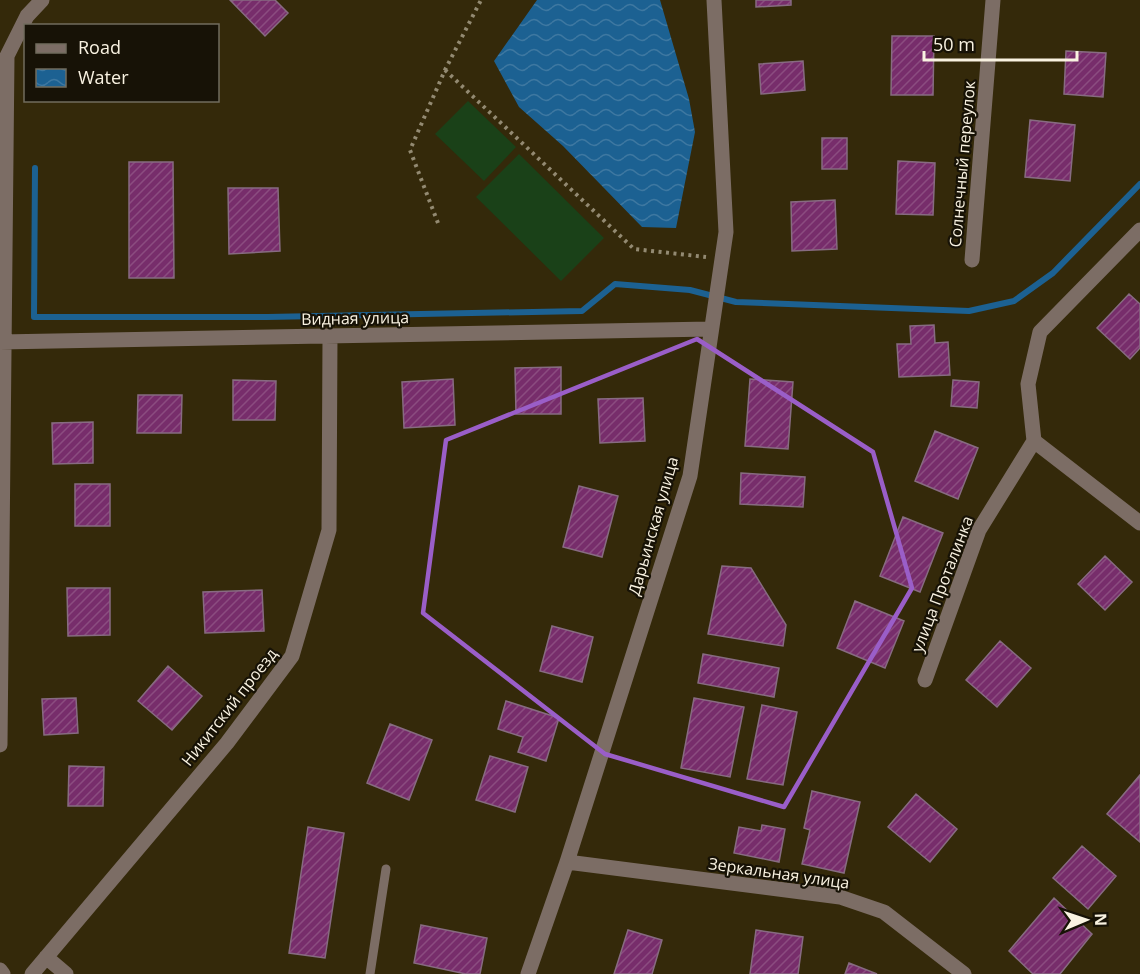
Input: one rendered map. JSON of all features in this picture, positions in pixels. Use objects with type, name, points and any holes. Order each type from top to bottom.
[{"type":"street","points":[[0,745],[2,342],[7,56],[27,16],[42,0]]},
{"type":"street","name":"Дарьинская улица","points":[[528,974],[567,862],[690,476],[726,232],[714,0]]},
{"type":"street","name":"Солнечный переулок","points":[[972,260],[993,0]]},
{"type":"street","points":[[1140,230],[1040,332],[1028,384],[1034,441],[1140,523]]},
{"type":"street","name":"Видная улица","points":[[2,342],[710,329]]},
{"type":"street","name":"Никитский проезд","points":[[32,974],[227,742],[292,656],[329,530],[330,337]]},
{"type":"street","name":"улица Проталинка","points":[[925,680],[979,530],[1034,441]]},
{"type":"street","name":"Зеркальная улица","points":[[567,862],[840,897],[884,912],[964,974]]},
{"type":"street","points":[[46,957],[66,974]]},
{"type":"street","points":[[0,970],[3,974]]},
{"type":"lane","points":[[370,974],[387,869]]},
{"type":"path","points":[[438,223],[410,150],[445,70],[481,0]]},
{"type":"path","points":[[445,70],[634,249],[721,259]]},
{"type":"highlighted area","points":[[697,339],[873,452],[912,588],[784,807],[605,754],[423,613],[446,440]]},
{"type":"green space","points":[[468,101],[516,147],[484,181],[435,134]]},
{"type":"green space","points":[[519,154],[604,238],[561,281],[476,197]]},
{"type":"water","points":[[537,0],[660,0],[689,99],[695,132],[676,228],[642,227],[563,146],[519,107],[494,61]]},
{"type":"building","points":[[230,0],[275,0],[288,13],[265,36]]},
{"type":"building","points":[[756,0],[791,0],[791,5],[756,7]]},
{"type":"building","points":[[892,36],[934,36],[933,95],[891,95]]},
{"type":"building","points":[[1066,51],[1106,53],[1103,97],[1064,94]]},
{"type":"building","points":[[803,61],[805,90],[761,94],[759,64]]},
{"type":"building","points":[[1030,120],[1075,125],[1070,181],[1025,177]]},
{"type":"building","points":[[822,138],[847,138],[847,169],[822,169]]},
{"type":"building","points":[[898,161],[935,163],[933,215],[896,214]]},
{"type":"building","points":[[129,162],[173,162],[174,278],[129,278]]},
{"type":"building","points":[[228,188],[278,188],[280,251],[229,254]]},
{"type":"building","points":[[835,200],[837,249],[792,251],[791,202]]},
{"type":"building","points":[[1129,294],[1140,304],[1140,348],[1130,359],[1097,328]]},
{"type":"building","points":[[934,325],[935,343],[948,342],[950,375],[899,377],[897,344],[911,344],[910,326]]},
{"type":"building","points":[[561,367],[561,414],[516,414],[515,368]]},
{"type":"building","points":[[453,379],[455,425],[404,428],[402,382]]},
{"type":"building","points":[[750,379],[793,382],[788,449],[745,446]]},
{"type":"building","points":[[233,380],[276,381],[275,420],[233,420]]},
{"type":"building","points":[[953,380],[979,382],[977,408],[951,406]]},
{"type":"building","points":[[138,395],[182,395],[181,433],[137,433]]},
{"type":"building","points":[[643,398],[645,441],[600,443],[598,399]]},
{"type":"building","points":[[93,422],[93,463],[53,464],[52,423]]},
{"type":"building","points":[[935,431],[978,448],[958,499],[915,481]]},
{"type":"building","points":[[741,473],[805,477],[803,507],[740,504]]},
{"type":"building","points":[[75,484],[110,484],[110,526],[75,526]]},
{"type":"building","points":[[579,486],[618,496],[602,557],[563,547]]},
{"type":"building","points":[[903,517],[943,533],[920,592],[880,576]]},
{"type":"building","points":[[1105,556],[1132,582],[1105,610],[1078,584]]},
{"type":"building","points":[[722,566],[751,568],[786,625],[783,646],[708,634]]},
{"type":"building","points":[[67,588],[110,588],[110,635],[68,636]]},
{"type":"building","points":[[262,590],[264,631],[205,633],[203,592]]},
{"type":"building","points":[[855,601],[904,621],[885,668],[837,648]]},
{"type":"building","points":[[552,626],[593,637],[582,682],[540,671]]},
{"type":"building","points":[[1000,641],[1031,668],[997,707],[966,680]]},
{"type":"building","points":[[703,654],[779,668],[774,697],[698,683]]},
{"type":"building","points":[[168,666],[202,696],[172,730],[138,701]]},
{"type":"building","points":[[76,698],[78,733],[44,735],[42,699]]},
{"type":"building","points":[[694,698],[744,707],[730,777],[681,768]]},
{"type":"building","points":[[506,701],[559,718],[546,761],[518,752],[523,737],[498,729]]},
{"type":"building","points":[[762,705],[797,712],[783,785],[747,779]]},
{"type":"building","points":[[390,724],[432,740],[409,800],[367,783]]},
{"type":"building","points":[[490,756],[528,767],[515,812],[476,800]]},
{"type":"building","points":[[69,766],[104,767],[103,806],[68,806]]},
{"type":"building","points":[[1140,775],[1140,842],[1107,814]]},
{"type":"building","points":[[812,791],[860,802],[844,873],[802,864],[810,830],[804,828]]},
{"type":"building","points":[[916,794],[957,829],[930,862],[888,827]]},
{"type":"building","points":[[762,825],[785,829],[779,862],[734,853],[739,827],[761,831]]},
{"type":"building","points":[[308,827],[344,833],[325,958],[289,953]]},
{"type":"building","points":[[1082,846],[1116,876],[1088,909],[1053,878]]},
{"type":"building","points":[[1054,898],[1092,934],[1060,974],[1033,974],[1009,951]]},
{"type":"building","points":[[421,925],[487,938],[480,974],[466,974],[414,963]]},
{"type":"building","points":[[628,930],[662,940],[652,974],[614,974]]},
{"type":"building","points":[[756,930],[803,937],[798,974],[750,974]]},
{"type":"building","points":[[849,963],[877,974],[845,974]]},
{"type":"waterway","points":[[35,168],[34,317],[267,317],[582,311],[615,284],[690,290],[736,302],[969,311],[1014,301],[1053,273],[1140,184]]}]
